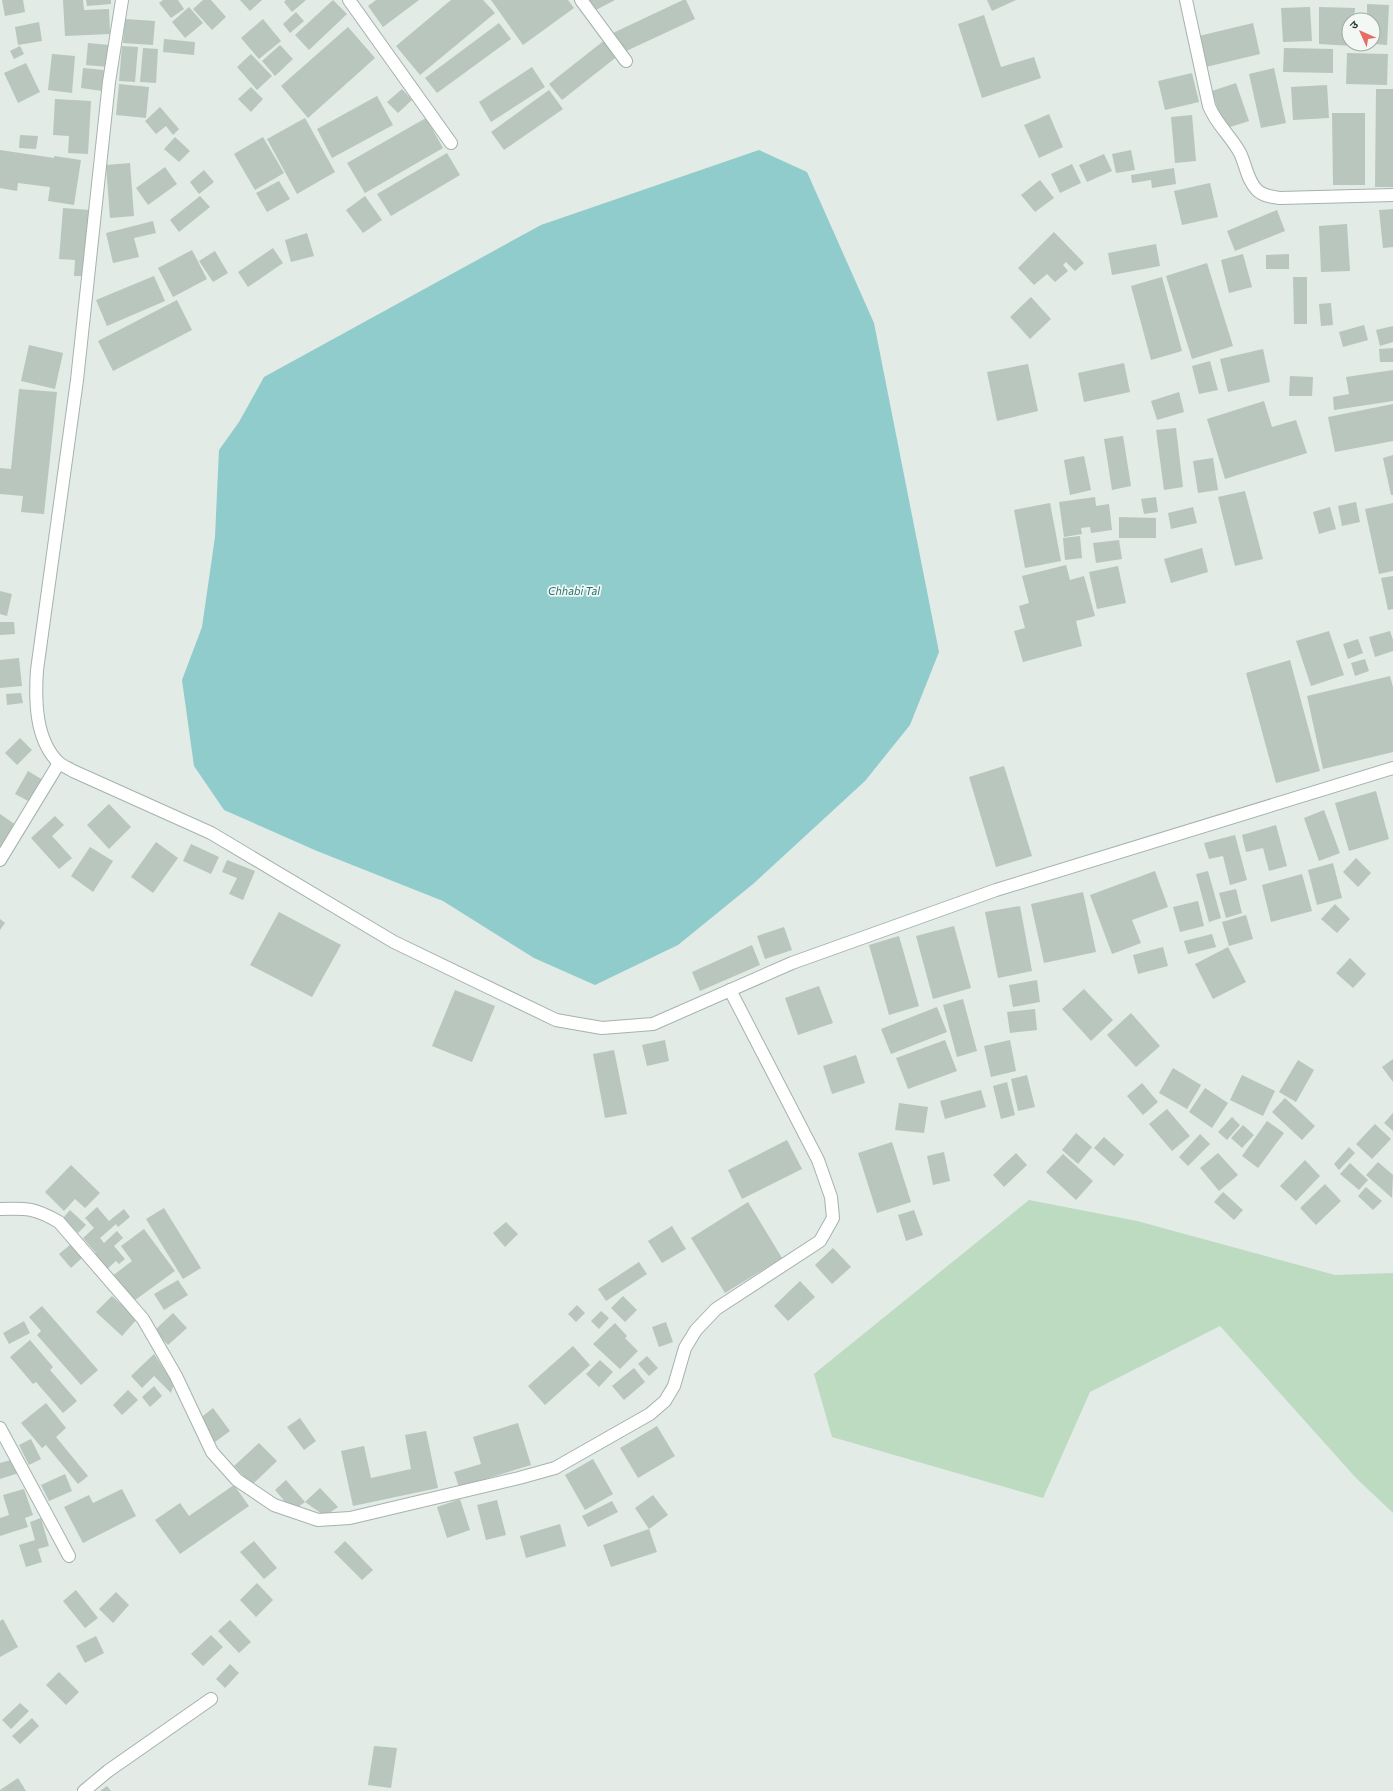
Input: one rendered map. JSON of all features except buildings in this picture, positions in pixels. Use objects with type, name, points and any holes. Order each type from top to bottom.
[{"type":"street","points":[[122,0],[105,120],[77,380],[37,670],[35,697],[39,724],[48,748],[59,763],[72,771],[211,833],[394,942],[556,1020],[602,1028],[653,1024],[792,963],[996,890],[1393,768]]},
{"type":"street","points":[[349,0],[451,143]]},
{"type":"street","points":[[581,0],[626,61]]},
{"type":"street","points":[[1186,0],[1209,106],[1214,117],[1240,153],[1249,179],[1257,190],[1267,196],[1280,198],[1393,195]]},
{"type":"street","points":[[0,860],[59,763]]},
{"type":"street","points":[[0,1209],[21,1208],[40,1211],[58,1222],[143,1319],[176,1376],[212,1452],[237,1480],[274,1505],[318,1520],[350,1518],[555,1468],[650,1414],[665,1401],[674,1386],[685,1348],[696,1330],[716,1309],[820,1241],[833,1218],[832,1197],[818,1160],[730,990]]},
{"type":"street","points":[[0,1428],[69,1556]]},
{"type":"street","points":[[84,1791],[108,1771],[211,1699]]},
{"type":"green space","points":[[1029,1200],[1137,1221],[1335,1275],[1393,1273],[1393,1513],[1356,1478],[1220,1326],[1090,1392],[1043,1498],[832,1437],[814,1374]]},
{"type":"water","name":"Chhabi Tal","points":[[759,150],[807,172],[874,323],[939,652],[910,725],[865,781],[753,884],[678,945],[595,985],[534,958],[443,901],[317,851],[224,810],[194,766],[182,680],[202,627],[215,537],[219,450],[239,422],[264,377],[541,225]]}]
